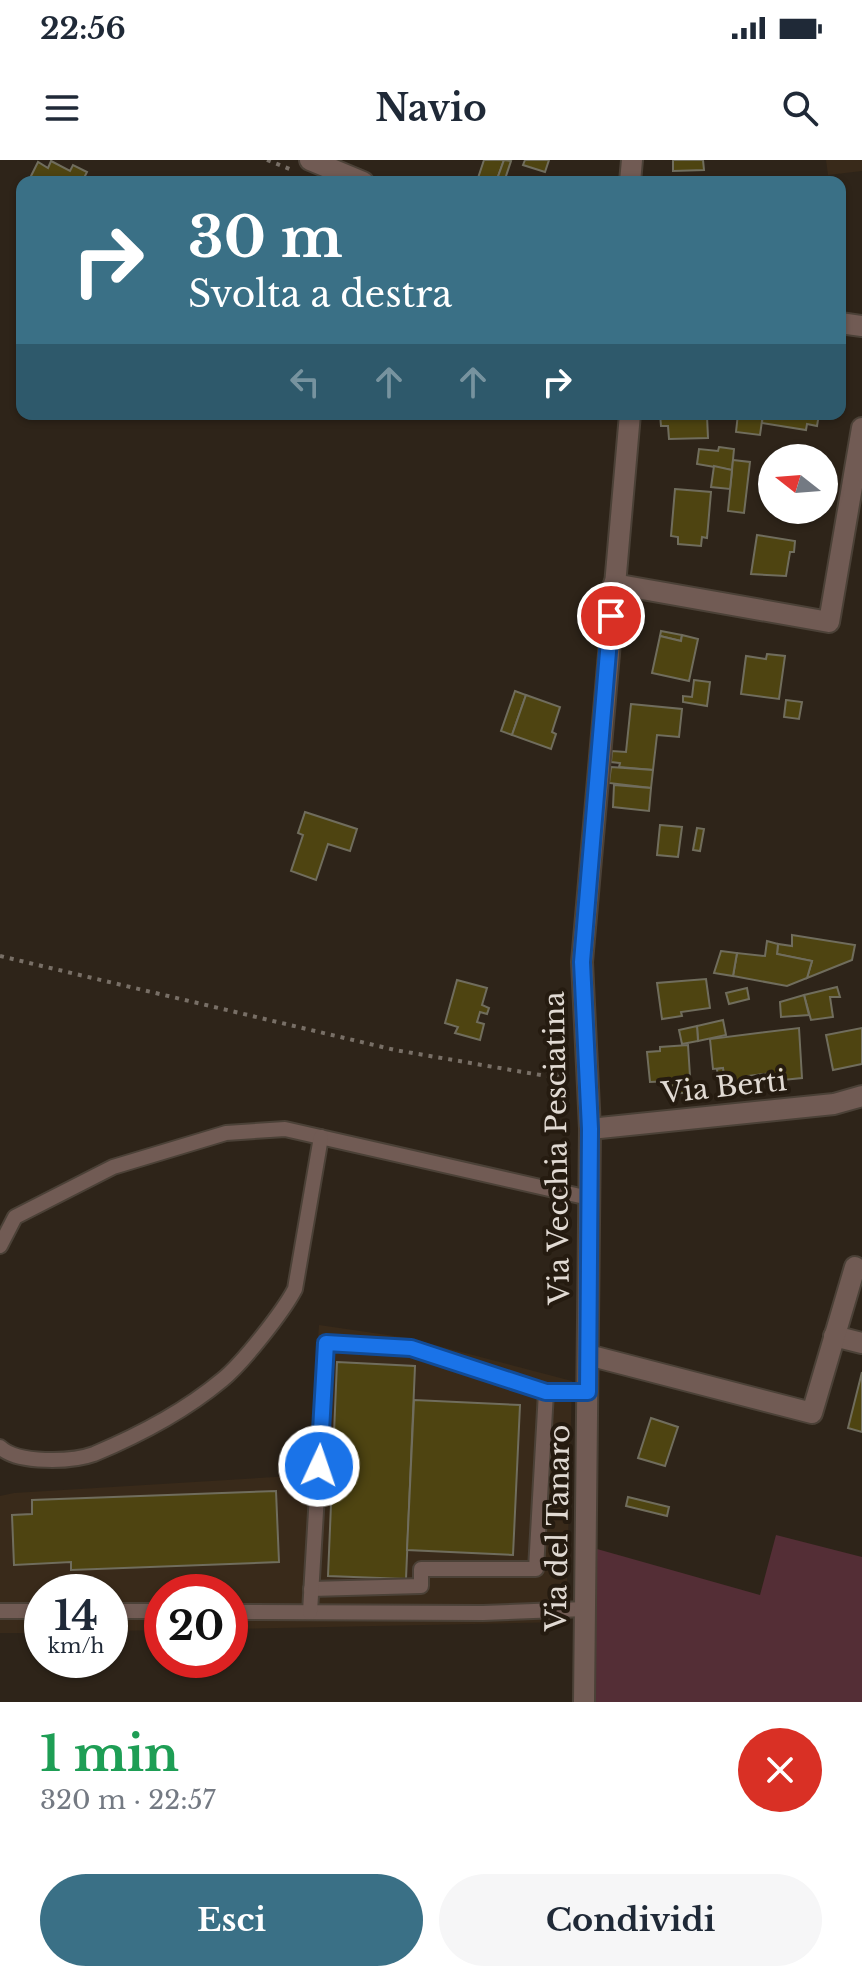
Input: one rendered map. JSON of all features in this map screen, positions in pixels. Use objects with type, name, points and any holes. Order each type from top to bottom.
[{"type":"street","points":[[310,160],[349,176]]},
{"type":"street","name":"Via Vecchia Pesciatina","points":[[588,1355],[590,1129],[582,962],[629,420]]},
{"type":"street","points":[[614,584],[829,622],[862,428]]},
{"type":"street","name":"Via Berti","points":[[590,1129],[834,1104],[862,1096]]},
{"type":"street","points":[[588,1355],[812,1413],[855,1267]]},
{"type":"street","points":[[834,1336],[862,1343]]},
{"type":"street","name":"Via del Tanaro","points":[[584,1702],[588,1355]]},
{"type":"lane","points":[[0,1246],[15,1217],[113,1167],[226,1133],[285,1129],[589,1198]]},
{"type":"lane","points":[[0,1447],[5,1452],[30,1461],[91,1455],[185,1408],[225,1378],[287,1304],[295,1289],[321,1137]]},
{"type":"lane","points":[[310,1612],[326,1343],[411,1348],[546,1392],[588,1392]]},
{"type":"lane","points":[[311,1589],[421,1586],[421,1569],[536,1569],[546,1392]]},
{"type":"lane","points":[[248,1612],[483,1613],[585,1609]]},
{"type":"lane","points":[[0,1611],[24,1611]]},
{"type":"path","points":[[0,956],[395,1050],[552,1077],[588,1064]]},
{"type":"shaded area","points":[[826,160],[862,160],[862,171],[828,175]]},
{"type":"shaded area","points":[[319,1325],[408,1338],[572,1381],[566,1622],[248,1629],[248,1574],[144,1574],[144,1630],[128,1631],[128,1574],[24,1574],[24,1633],[0,1633],[0,1496],[308,1475]]},
{"type":"shaded area","points":[[776,1535],[862,1557],[862,1702],[592,1702],[597,1549],[760,1595]]},
{"type":"building","points":[[484,160],[504,160],[498,176],[479,176]]},
{"type":"building","points":[[504,160],[511,161],[506,176],[498,176]]},
{"type":"building","points":[[525,160],[549,160],[545,172],[523,165]]},
{"type":"building","points":[[673,160],[703,160],[704,170],[673,171]]},
{"type":"building","points":[[51,161],[70,171],[73,165],[87,172],[85,176],[31,176],[38,162],[48,168]]},
{"type":"building","points":[[660,420],[707,420],[708,438],[669,439],[668,426],[661,426]]},
{"type":"building","points":[[737,420],[762,420],[760,435],[736,432]]},
{"type":"building","points":[[762,420],[818,420],[817,426],[807,424],[806,430],[762,423]]},
{"type":"building","points":[[719,447],[734,449],[732,470],[697,464],[699,449],[718,451]]},
{"type":"building","points":[[733,460],[750,462],[744,513],[728,511]]},
{"type":"building","points":[[714,466],[732,470],[730,489],[711,487]]},
{"type":"building","points":[[675,489],[711,492],[707,538],[702,537],[701,546],[678,544],[678,537],[671,536]]},
{"type":"building","points":[[757,535],[795,541],[786,576],[751,574]]},
{"type":"building","points":[[661,631],[682,635],[681,641],[660,636]]},
{"type":"building","points":[[682,635],[698,639],[689,681],[652,673],[660,636],[681,641]]},
{"type":"building","points":[[767,654],[785,656],[779,699],[741,694],[746,656],[766,659]]},
{"type":"building","points":[[694,680],[710,682],[707,706],[683,702],[683,696],[692,697]]},
{"type":"building","points":[[515,691],[526,695],[512,735],[501,731]]},
{"type":"building","points":[[526,695],[560,707],[552,732],[556,734],[551,749],[512,735]]},
{"type":"building","points":[[786,700],[802,702],[799,719],[784,717]]},
{"type":"building","points":[[631,704],[682,709],[679,737],[657,735],[653,770],[619,767],[620,763],[611,762],[612,751],[626,752]]},
{"type":"building","points":[[611,767],[653,770],[651,788],[609,783]]},
{"type":"building","points":[[614,785],[651,788],[649,811],[613,807]]},
{"type":"building","points":[[305,812],[357,829],[350,851],[328,844],[316,880],[291,871],[303,835],[298,833]]},
{"type":"building","points":[[660,825],[682,827],[678,857],[657,855]]},
{"type":"building","points":[[697,828],[704,829],[700,851],[693,850]]},
{"type":"building","points":[[792,935],[855,945],[852,960],[807,978],[812,961],[777,954],[778,944],[792,946]]},
{"type":"building","points":[[767,941],[778,944],[777,954],[812,961],[807,978],[787,986],[733,976],[737,953],[765,956]]},
{"type":"building","points":[[721,951],[737,953],[733,976],[714,973]]},
{"type":"building","points":[[706,979],[710,1008],[681,1012],[682,1016],[662,1019],[657,983]]},
{"type":"building","points":[[457,980],[487,988],[482,1005],[489,1008],[487,1014],[480,1012],[477,1022],[484,1024],[480,1040],[455,1033],[458,1027],[445,1023]]},
{"type":"building","points":[[837,987],[840,997],[830,997],[833,1017],[811,1020],[804,995]]},
{"type":"building","points":[[747,988],[749,999],[729,1004],[726,993]]},
{"type":"building","points":[[804,995],[809,1015],[781,1017],[780,1002]]},
{"type":"building","points":[[723,1020],[726,1035],[698,1041],[697,1026]]},
{"type":"building","points":[[697,1026],[698,1041],[682,1044],[679,1030]]},
{"type":"building","points":[[799,1028],[802,1078],[773,1081],[772,1073],[747,1076],[748,1084],[725,1086],[723,1068],[713,1069],[710,1039]]},
{"type":"building","points":[[862,1028],[862,1064],[833,1070],[826,1035]]},
{"type":"building","points":[[688,1045],[691,1092],[673,1094],[671,1081],[650,1082],[647,1052],[660,1051],[660,1047]]},
{"type":"building","points":[[723,1068],[725,1086],[719,1087],[717,1069]]},
{"type":"building","points":[[337,1362],[415,1366],[406,1579],[328,1576]]},
{"type":"building","points":[[862,1372],[862,1432],[848,1428]]},
{"type":"building","points":[[414,1400],[520,1405],[513,1555],[407,1550]]},
{"type":"building","points":[[651,1418],[678,1427],[665,1466],[638,1458]]},
{"type":"building","points":[[276,1491],[279,1562],[71,1570],[71,1562],[14,1565],[12,1515],[32,1514],[32,1500]]},
{"type":"building","points":[[628,1497],[669,1507],[667,1516],[626,1506]]},
{"type":"route","points":[[319,1466],[326,1343],[411,1348],[546,1392],[588,1392],[590,1129],[582,962],[611,616]]}]
